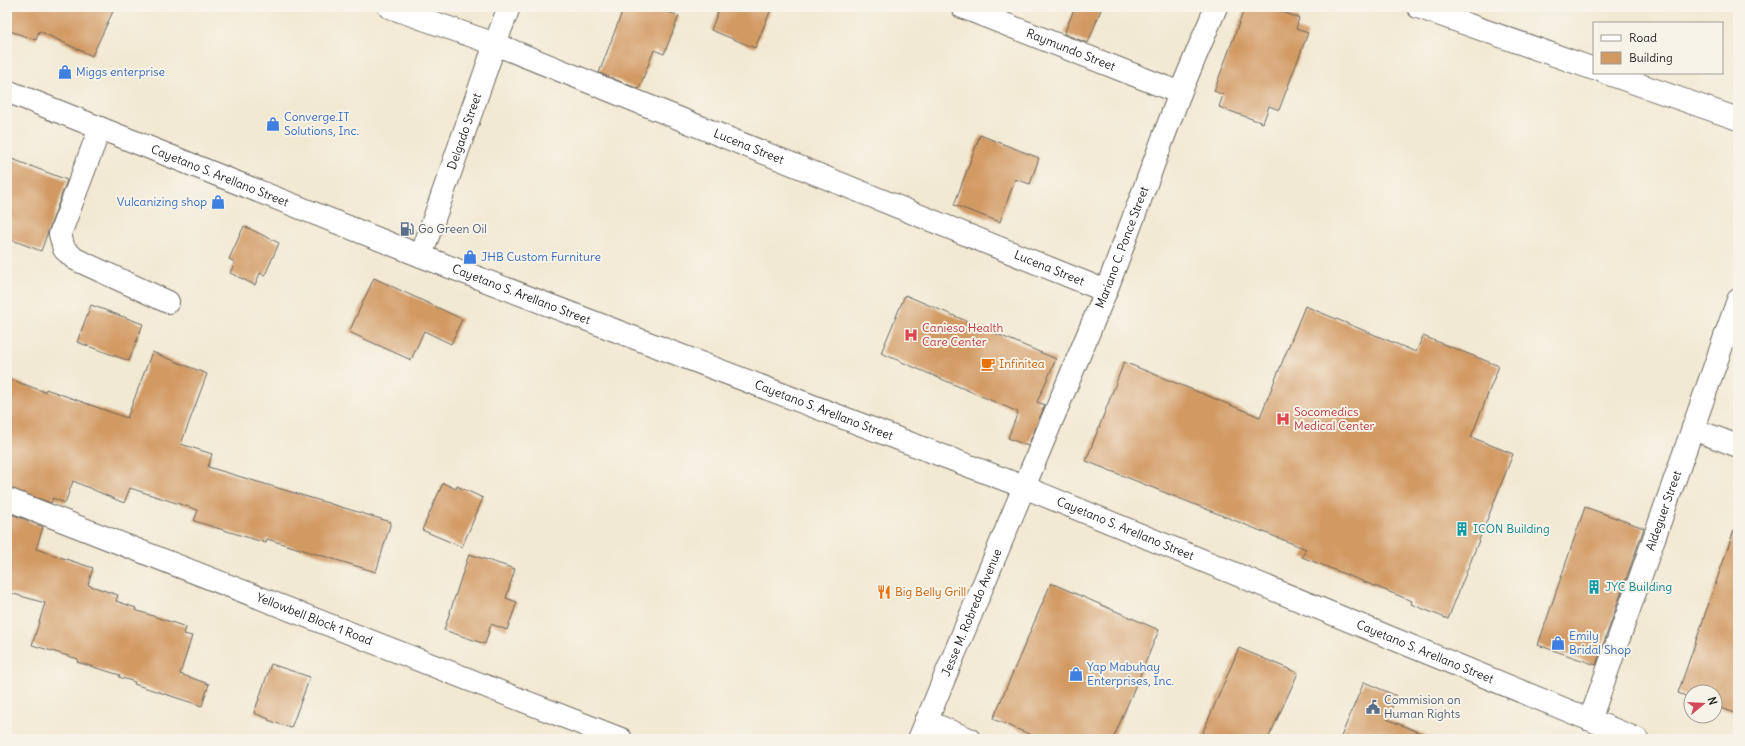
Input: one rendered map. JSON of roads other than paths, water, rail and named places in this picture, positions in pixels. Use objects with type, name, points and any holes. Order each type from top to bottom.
[{"type":"street","name":"Lucena Street","points":[[389,7],[495,44],[1106,291]]},
{"type":"street","name":"Delgado Street","points":[[421,256],[495,44],[510,7]]},
{"type":"street","name":"Raymundo Street","points":[[962,7],[1180,93]]},
{"type":"street","name":"Mariano C. Ponce Street","points":[[1024,487],[1106,291],[1180,93],[1216,7]]},
{"type":"street","points":[[1418,7],[1593,69]]},
{"type":"street","points":[[1609,74],[1738,119]]},
{"type":"street","name":"Cayetano S. Arellano Street","points":[[7,91],[421,256],[1024,487],[1637,739]]},
{"type":"street","points":[[100,128],[60,234],[64,249],[75,259],[168,302]]},
{"type":"street","name":"Aldeguer Street","points":[[1590,720],[1738,300]]},
{"type":"street","points":[[1693,429],[1738,446]]},
{"type":"street","name":"Jesse M. Robredo Avenue","points":[[922,730],[1024,487]]},
{"type":"street","name":"Yellowbell Block 1 Road","points":[[7,499],[621,739]]},
{"type":"street","points":[[922,730],[969,739]]},
{"type":"place","name":"Miggs enterprise","points":[[65,72]]},
{"type":"place","name":"Converge.IT Solutions, Inc.","points":[[273,124]]},
{"type":"place","name":"Vulcanizing shop","points":[[218,202]]},
{"type":"place","name":"Go Green Oil","points":[[407,229]]},
{"type":"place","name":"JHB Custom Furniture","points":[[470,257]]},
{"type":"place","name":"Canieso Health Care Center","points":[[911,335]]},
{"type":"place","name":"Infinitea","points":[[988,364]]},
{"type":"place","name":"Socomedics Medical Center","points":[[1283,419]]},
{"type":"place","name":"ICON Building","points":[[1462,529]]},
{"type":"place","name":"JYC Building","points":[[1594,587]]},
{"type":"place","name":"Big Belly Grill","points":[[884,592]]},
{"type":"place","name":"Emily Bridal Shop","points":[[1558,643]]},
{"type":"place","name":"Yap Mabuhay Enterprises, Inc.","points":[[1076,674]]},
{"type":"place","name":"Commision on Human Rights","points":[[1373,707]]}]
